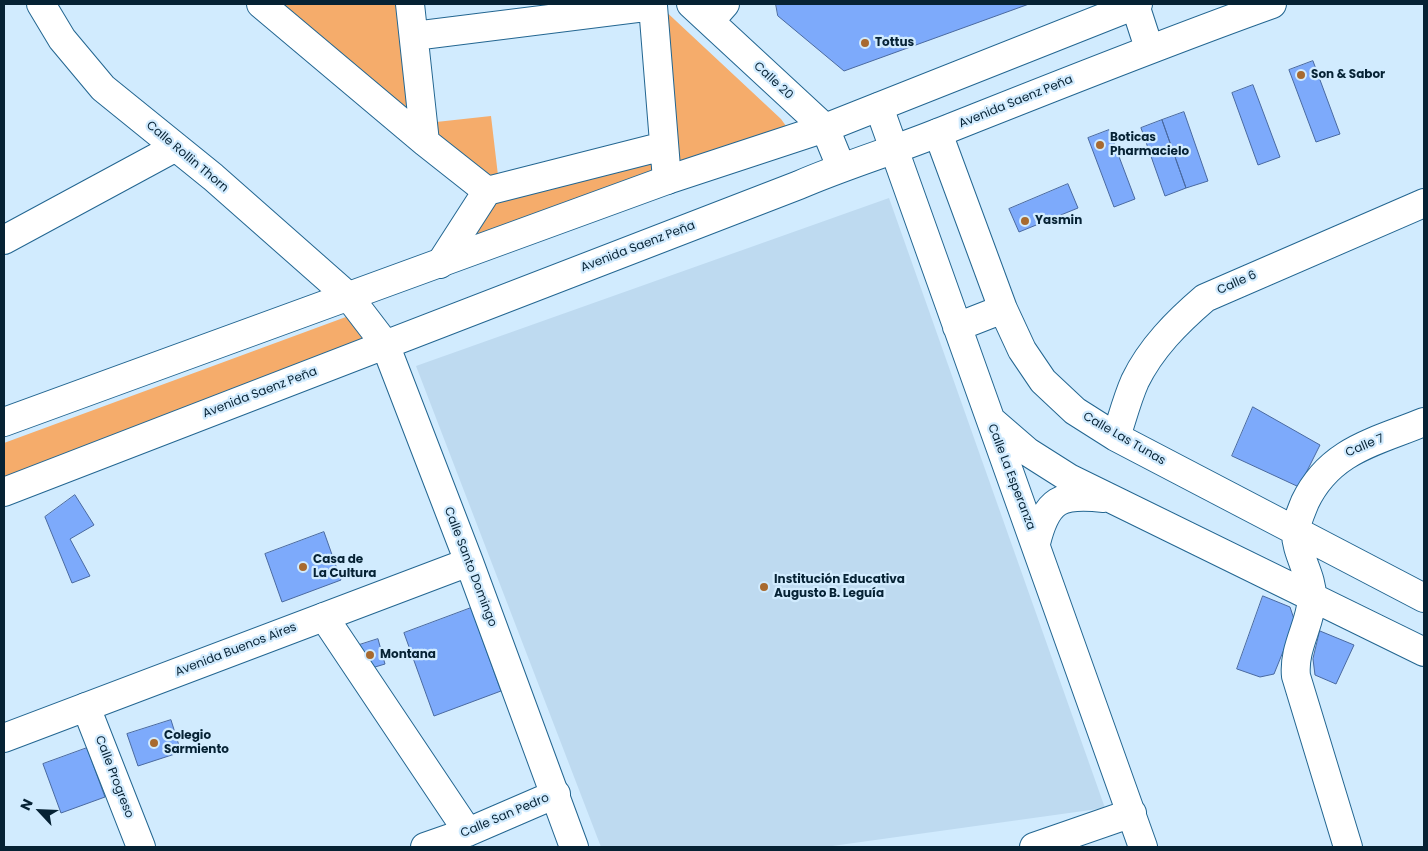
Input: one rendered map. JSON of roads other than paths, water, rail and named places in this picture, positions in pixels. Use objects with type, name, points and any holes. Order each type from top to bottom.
[{"type":"street","name":"Calle Rollin Thorn","points":[[41,4],[62,39],[103,88],[176,147],[349,297]]},
{"type":"street","points":[[261,4],[425,142],[487,191]]},
{"type":"street","points":[[410,4],[425,142]]},
{"type":"street","points":[[4,422],[667,180],[825,128],[1136,4],[1148,48]]},
{"type":"street","name":"Avenida Saenz Peña","points":[[4,492],[790,189],[841,167],[938,133],[1148,48],[1272,4]]},
{"type":"street","points":[[414,36],[652,6],[667,180]]},
{"type":"street","name":"Calle 20","points":[[709,10],[825,128],[841,167]]},
{"type":"street","name":"Calle La Esperanza","points":[[879,107],[988,417],[1036,543],[1143,847]]},
{"type":"street","name":"Calle Las Tunas","points":[[938,133],[1003,309],[1022,350],[1043,381],[1075,411],[1116,437],[1424,598]]},
{"type":"street","points":[[440,264],[487,191],[664,146]]},
{"type":"street","points":[[4,240],[176,147]]},
{"type":"street","name":"Calle 6","points":[[1116,437],[1135,381],[1176,323],[1205,298],[1424,203]]},
{"type":"street","name":"Calle Santo Domingo","points":[[349,297],[385,344],[469,562],[574,847]]},
{"type":"street","points":[[956,327],[1003,309]]},
{"type":"street","points":[[988,417],[1028,452],[1070,478],[1424,652]]},
{"type":"street","name":"Calle 7","points":[[1296,531],[1302,510],[1312,488],[1330,466],[1341,457],[1424,422]]},
{"type":"street","points":[[1036,543],[1042,518],[1052,505],[1069,497],[1115,500]]},
{"type":"street","points":[[1296,531],[1312,597],[1295,664],[1296,676],[1351,845]]},
{"type":"street","name":"Avenida Buenos Aires","points":[[4,738],[469,562]]},
{"type":"street","points":[[324,617],[468,832]]},
{"type":"street","name":"Calle Progreso","points":[[86,707],[141,847]]},
{"type":"street","name":"Calle San Pedro","points":[[425,847],[468,832],[556,794]]},
{"type":"street","points":[[1034,847],[1132,813]]},
{"type":"place","name":"Tottus","points":[[865,43]]},
{"type":"place","name":"Son & Sabor","points":[[1301,75]]},
{"type":"place","name":"Boticas Pharmacielo","points":[[1100,145]]},
{"type":"place","name":"Yasmin","points":[[1025,221]]},
{"type":"place","name":"Casa de La Cultura","points":[[303,567]]},
{"type":"place","name":"Institución Educativa Augusto B. Leguía","points":[[764,587]]},
{"type":"place","name":"Montana","points":[[370,655]]},
{"type":"place","name":"Colegio Sarmiento","points":[[154,743]]}]
